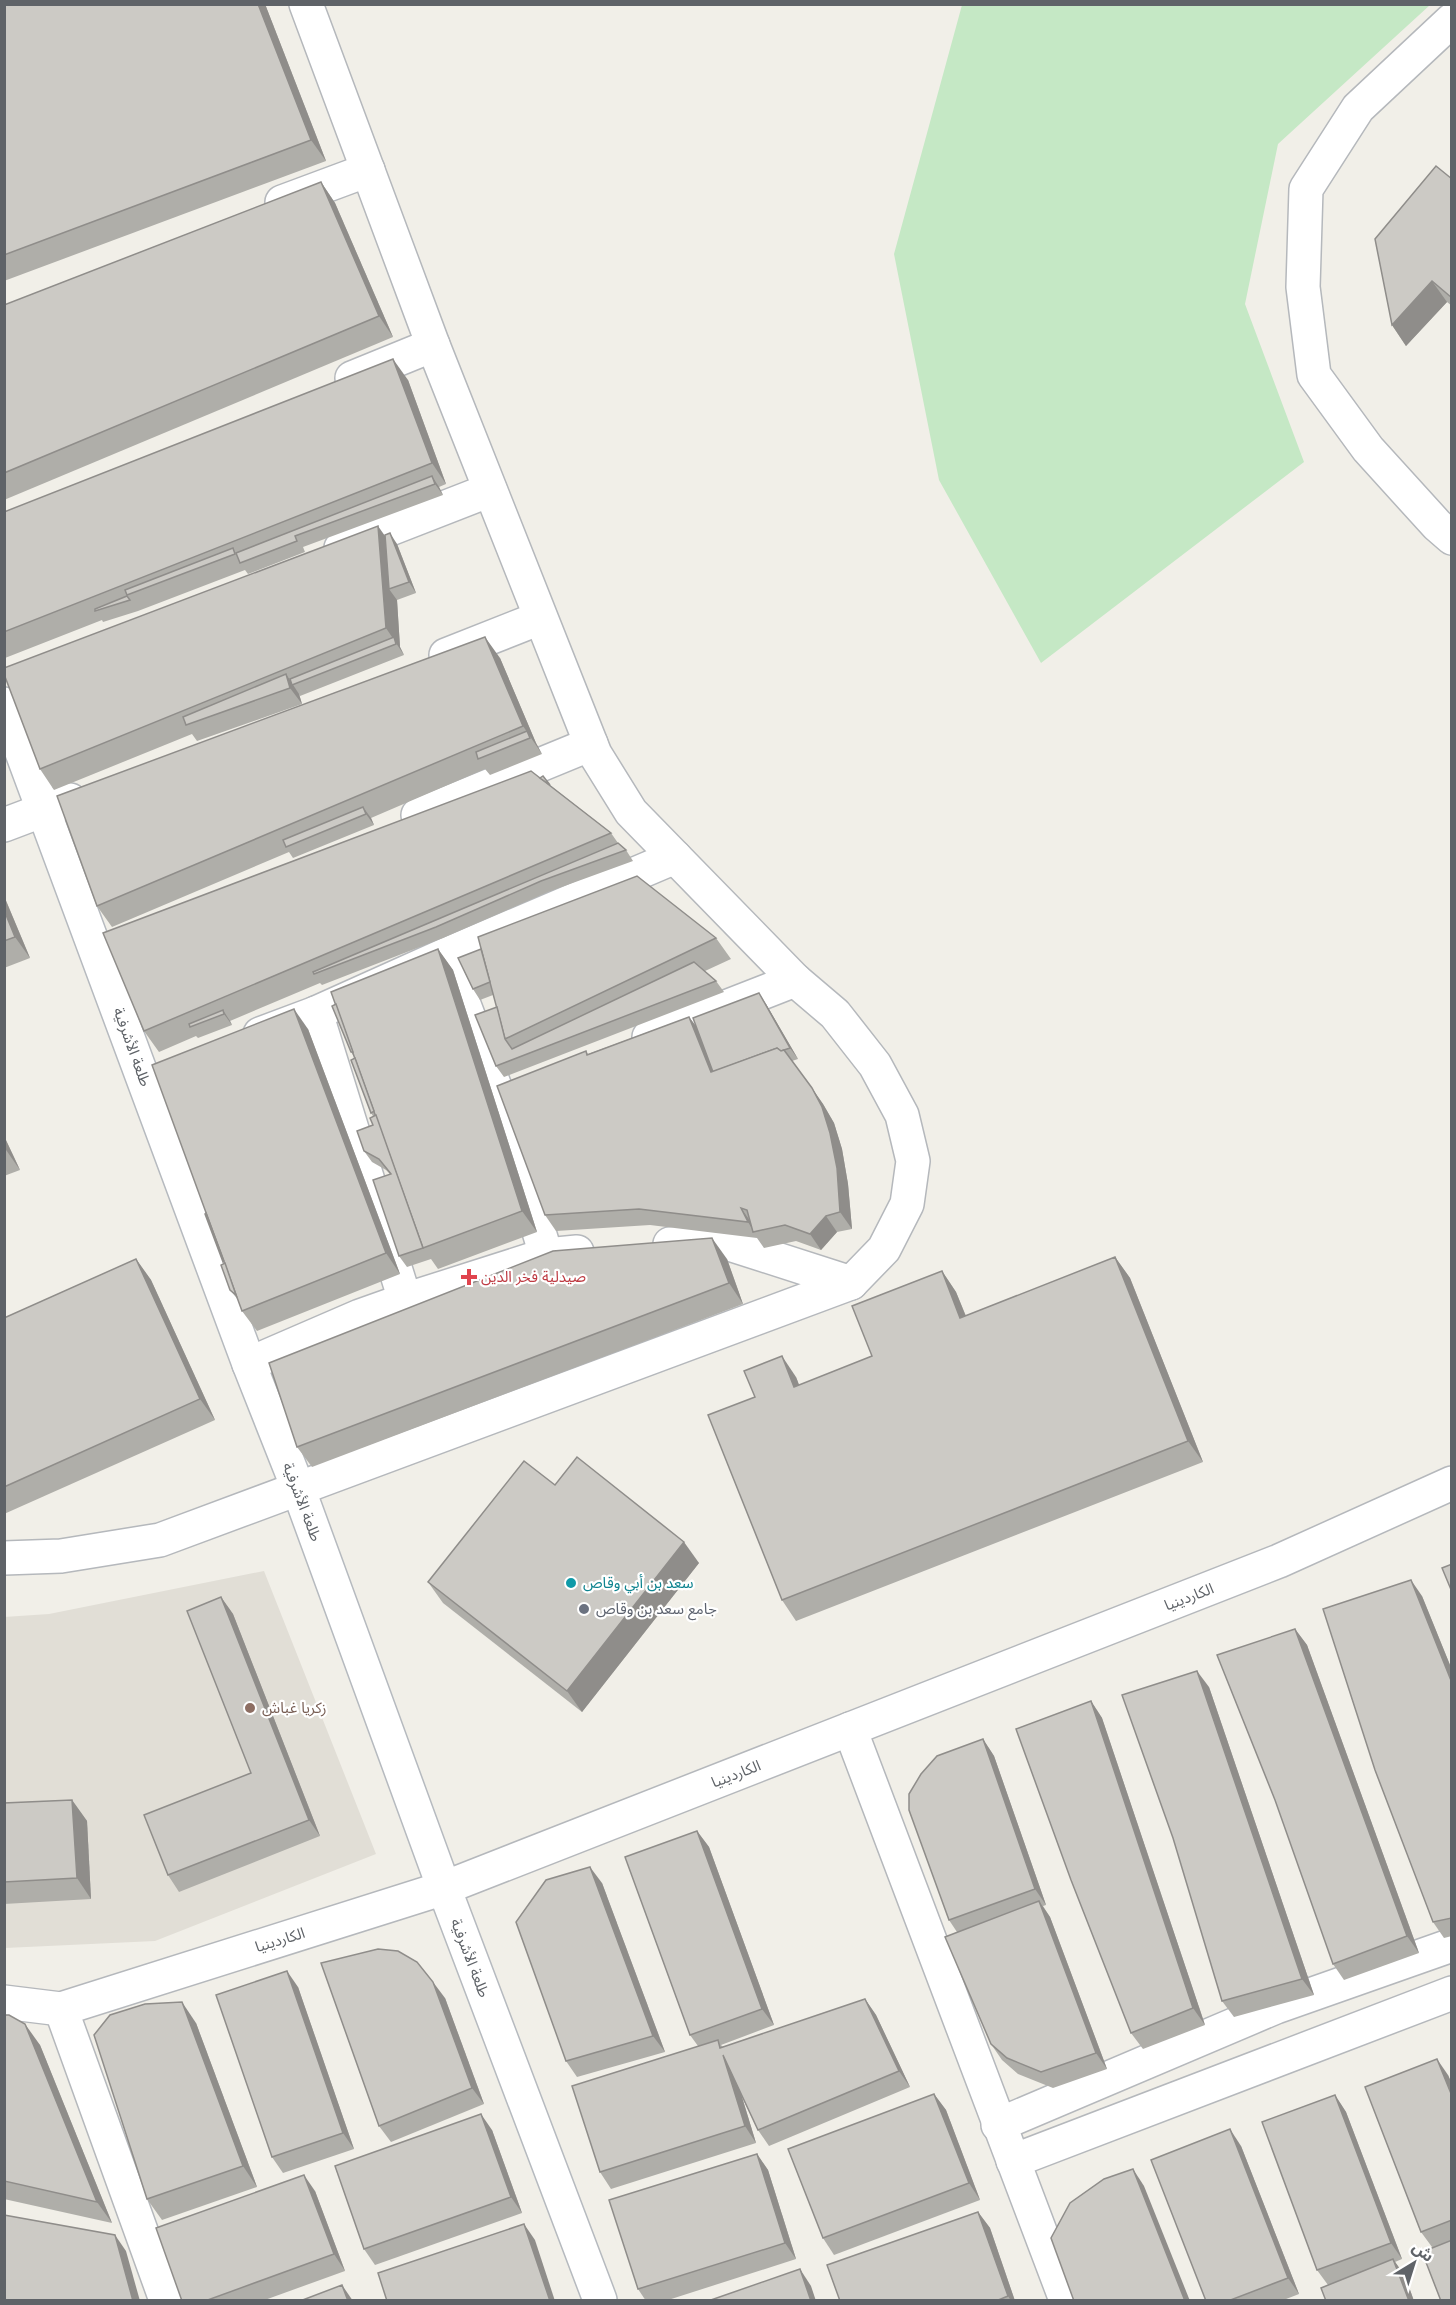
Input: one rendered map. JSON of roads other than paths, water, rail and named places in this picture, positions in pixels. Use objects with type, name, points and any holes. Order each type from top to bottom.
[{"type":"street","points":[[4,1558],[61,1556],[160,1540],[851,1283],[884,1249],[907,1204],[914,1161],[902,1114],[875,1065],[835,1014],[795,980],[631,812],[595,754],[434,345],[306,4]]},
{"type":"street","points":[[1452,20],[1358,108],[1306,189],[1304,287],[1314,375],[1368,449],[1452,538]]},
{"type":"street","points":[[258,211],[368,170]]},
{"type":"street","points":[[324,390],[434,345]]},
{"type":"street","points":[[314,559],[490,490]]},
{"type":"street","points":[[419,665],[540,618]]},
{"type":"street","name":"طلعة الأشرفية","points":[[8,686],[44,810],[106,944],[143,1077],[600,2301]]},
{"type":"street","points":[[393,826],[591,744]]},
{"type":"street","points":[[4,825],[99,789]]},
{"type":"street","points":[[229,1045],[316,1013],[675,857]]},
{"type":"street","points":[[446,955],[498,1095],[546,1255]]},
{"type":"street","points":[[619,1048],[795,980]]},
{"type":"street","points":[[316,1013],[405,1300]]},
{"type":"street","points":[[143,1077],[175,1065]]},
{"type":"street","points":[[498,1095],[531,1082]]},
{"type":"street","points":[[638,1247],[717,1240],[851,1283]]},
{"type":"street","points":[[249,1364],[360,1316],[405,1300],[546,1255],[603,1250]]},
{"type":"street","name":"الكاردينيا","points":[[4,2002],[61,2009],[444,1888],[1279,1561],[1452,1483]]},
{"type":"street","points":[[850,1729],[1066,2301]]},
{"type":"street","points":[[998,2125],[1276,2007],[1452,1945]]},
{"type":"street","points":[[1013,2161],[1452,1993]]},
{"type":"street","points":[[61,2009],[166,2301]]},
{"type":"place","name":"صيدلية فخر الدين","points":[[469,1277]]},
{"type":"place","name":"سعد بن أبي وقاص","points":[[571,1583]]},
{"type":"place","name":"جامع سعد بن وقاص","points":[[584,1609]]},
{"type":"place","name":"زكريا غباش","points":[[250,1708]]}]
